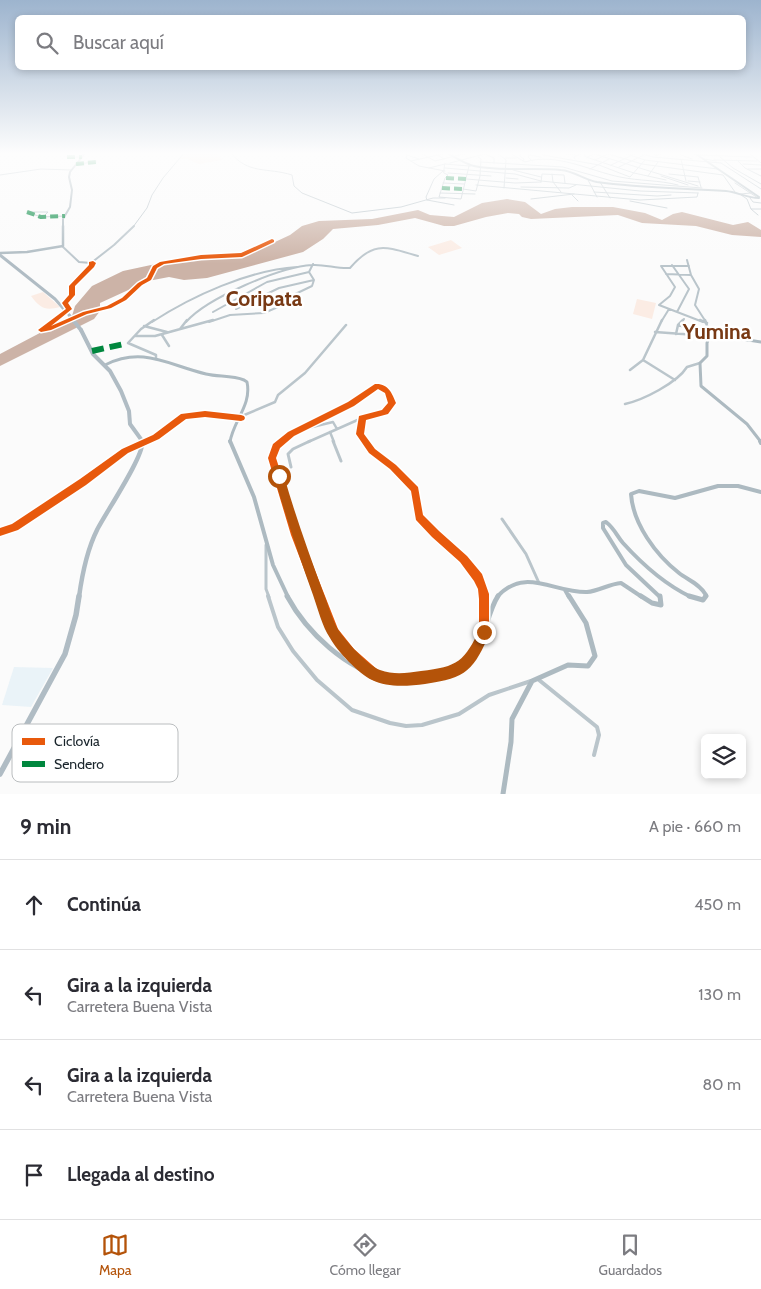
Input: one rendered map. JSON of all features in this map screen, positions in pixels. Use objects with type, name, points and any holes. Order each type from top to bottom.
[{"type":"main road","points":[[0,254],[28,252],[62,246],[64,219],[70,207],[72,189]]},
{"type":"main road","points":[[714,189],[734,191],[750,198],[759,198]]},
{"type":"main road","points":[[746,189],[759,198]]},
{"type":"main road","points":[[0,254],[43,289],[81,330],[93,354],[105,365],[121,391],[129,411],[130,424],[143,443],[139,458],[110,503],[92,544],[81,579],[76,616],[65,654],[27,724]]},
{"type":"main road","points":[[761,342],[710,335],[707,343],[707,356],[700,363],[701,386],[747,424],[761,443]]},
{"type":"main road","points":[[105,365],[125,356],[156,360],[214,376],[245,380],[249,386],[241,417],[230,436],[231,446],[255,499],[281,585],[316,634],[344,658],[375,675],[401,680],[442,675],[456,671],[468,663],[474,654],[484,632],[491,606],[502,592],[518,583],[539,583],[565,589],[592,592],[622,583],[632,587],[651,604],[661,605],[660,596],[626,565],[603,528],[603,523],[606,522],[610,524],[622,542],[653,570],[689,598],[703,600],[706,595],[702,590],[678,572],[657,552],[632,505],[631,494],[640,491],[675,498],[714,486],[734,486],[761,492]]},
{"type":"main road","points":[[503,794],[511,742],[512,719],[535,680],[568,665],[588,666],[595,656],[586,623],[565,589]]},
{"type":"main road","points":[[0,774],[12,752]]},
{"type":"street","points":[[62,246],[79,263],[91,263],[117,243],[136,224],[157,189]]},
{"type":"street","points":[[297,189],[302,193],[352,213],[401,208],[427,200],[460,199],[463,190],[476,189]]},
{"type":"street","points":[[427,200],[426,197],[430,189]]},
{"type":"street","points":[[441,189],[439,197],[445,199]]},
{"type":"street","points":[[511,189],[572,194]]},
{"type":"street","points":[[546,189],[549,192]]},
{"type":"street","points":[[558,189],[561,192]]},
{"type":"street","points":[[570,189],[578,201]]},
{"type":"street","points":[[592,189],[597,197]]},
{"type":"street","points":[[603,189],[610,198]]},
{"type":"street","points":[[616,189],[623,199],[667,208]]},
{"type":"street","points":[[621,189],[665,193],[698,193]]},
{"type":"street","points":[[663,189],[665,193]]},
{"type":"street","points":[[676,189],[678,193]]},
{"type":"street","points":[[689,189],[691,194]]},
{"type":"street","points":[[697,189],[698,193]]},
{"type":"street","points":[[734,191],[740,189]]},
{"type":"street","points":[[745,189],[759,198]]},
{"type":"street","points":[[627,190],[636,200]]},
{"type":"street","points":[[640,191],[649,200]]},
{"type":"street","points":[[734,191],[746,198],[751,208],[758,215]]},
{"type":"street","points":[[594,192],[657,196],[698,193]]},
{"type":"street","points":[[440,193],[475,194]]},
{"type":"street","points":[[531,199],[580,194],[636,200],[663,200],[696,197],[698,193]]},
{"type":"street","points":[[740,194],[751,193]]},
{"type":"street","points":[[657,196],[663,200]]},
{"type":"street","points":[[750,198],[753,202],[760,204]]},
{"type":"street","points":[[427,200],[454,205]]},
{"type":"street","points":[[751,208],[761,209]]},
{"type":"street","points":[[43,217],[48,212],[27,213],[40,217],[43,217],[65,216]]},
{"type":"street","points":[[91,263],[94,263],[72,285],[72,295],[65,303],[69,308],[41,330],[49,329],[85,313],[109,307],[124,299],[140,284],[149,279],[155,267],[162,263],[201,257],[242,255],[272,241]]},
{"type":"street","points":[[156,360],[157,356],[154,354],[128,343],[144,326],[212,289],[241,278],[313,264],[336,270],[350,268],[362,254],[383,248],[418,256]]},
{"type":"street","points":[[687,260],[691,275],[699,289],[695,305],[707,323],[710,335]]},
{"type":"street","points":[[309,272],[313,264]]},
{"type":"street","points":[[672,265],[689,290],[677,312]]},
{"type":"street","points":[[689,266],[661,266],[674,284],[674,292],[659,305],[707,323]]},
{"type":"street","points":[[180,329],[188,319],[203,308],[253,282],[298,267]]},
{"type":"street","points":[[213,312],[259,286],[309,272]]},
{"type":"street","points":[[309,272],[314,280]]},
{"type":"street","points":[[298,274],[302,283]]},
{"type":"street","points":[[666,274],[691,275]]},
{"type":"street","points":[[135,336],[146,338],[162,335],[230,315],[264,313],[278,306],[289,297],[308,289],[314,280]]},
{"type":"street","points":[[236,309],[279,288],[314,280]]},
{"type":"street","points":[[630,370],[643,360],[655,332],[669,309]]},
{"type":"street","points":[[676,334],[678,325],[684,319]]},
{"type":"street","points":[[678,325],[710,335]]},
{"type":"street","points":[[144,326],[167,332]]},
{"type":"street","points":[[0,532],[12,528],[41,510],[83,482],[124,450],[156,437],[184,416],[205,414],[241,417],[275,402],[278,395],[304,373],[346,326]]},
{"type":"street","points":[[655,332],[710,335]]},
{"type":"street","points":[[162,335],[169,346]]},
{"type":"street","points":[[643,360],[675,380]]},
{"type":"street","points":[[625,404],[634,402],[675,380],[682,375],[687,367],[700,363]]},
{"type":"street","points":[[291,466],[288,454],[294,449],[362,418],[385,412],[390,407],[391,397],[384,389],[378,386],[357,401],[312,422],[302,430]]},
{"type":"street","points":[[362,418],[360,434],[372,451],[393,467],[412,486],[418,501],[419,517],[461,556],[480,581],[484,597],[484,632]]},
{"type":"street","points":[[337,429],[334,422],[292,434],[276,446],[273,451],[273,460],[299,543],[334,633],[350,654],[375,675]]},
{"type":"street","points":[[330,432],[341,461]]},
{"type":"street","points":[[502,519],[526,554],[539,583]]},
{"type":"street","points":[[266,534],[264,538],[267,557],[266,589],[278,627],[293,651],[317,680],[352,710],[406,726],[422,725],[459,714],[489,695],[535,680],[597,727],[599,735],[594,755]]},
{"type":"shaded area","points":[[507,199],[525,202],[541,214],[555,209],[572,207],[613,207],[645,213],[662,220],[682,212],[733,225],[748,222],[761,230],[761,237],[732,235],[696,226],[642,223],[618,215],[531,219],[522,217],[519,214],[508,213],[454,226],[444,226],[415,218],[378,225],[333,229],[323,239],[303,252],[207,278],[184,280],[169,277],[148,281],[100,303],[100,311],[94,319],[0,366],[0,354],[72,316],[75,306],[92,286],[123,271],[193,256],[221,256],[260,249],[290,235],[302,226],[319,221],[372,219],[418,210],[430,215],[454,217],[482,203]]},
{"type":"shaded area","points":[[451,240],[462,248],[439,255],[428,247]]},
{"type":"shaded area","points":[[43,292],[60,307],[43,308],[31,296]]},
{"type":"shaded area","points":[[637,299],[656,303],[652,319],[633,314]]},
{"type":"shaded area","points":[[14,667],[53,668],[31,707],[2,705]]},
{"type":"marked path","points":[[27,212],[41,217],[65,216]]},
{"type":"marked path","points":[[92,351],[124,344]]},
{"type":"cycle path","points":[[91,263],[93,263],[92,266],[72,286],[72,295],[65,303],[69,309],[41,330],[49,329],[85,313],[109,307],[124,299],[140,284],[149,279],[155,267],[162,263],[201,257],[242,255],[272,241]]},
{"type":"cycle path","points":[[375,675],[350,653],[334,633],[296,535],[272,458],[276,446],[291,434],[351,404],[378,386],[388,392],[392,403],[385,412],[362,418],[360,434],[372,451],[393,467],[415,490],[419,517],[463,559],[478,578],[484,594],[484,632]]},
{"type":"cycle path","points":[[0,532],[15,527],[83,482],[125,451],[156,437],[184,416],[205,414],[241,418]]},
{"type":"district","name":"Coripata","points":[[264,299]]},
{"type":"district","name":"Yumina","points":[[717,332]]},
{"type":"route","points":[[279,476],[296,535],[334,633],[350,654],[375,675],[401,680],[442,675],[456,671],[468,663],[480,644],[484,632]]}]
